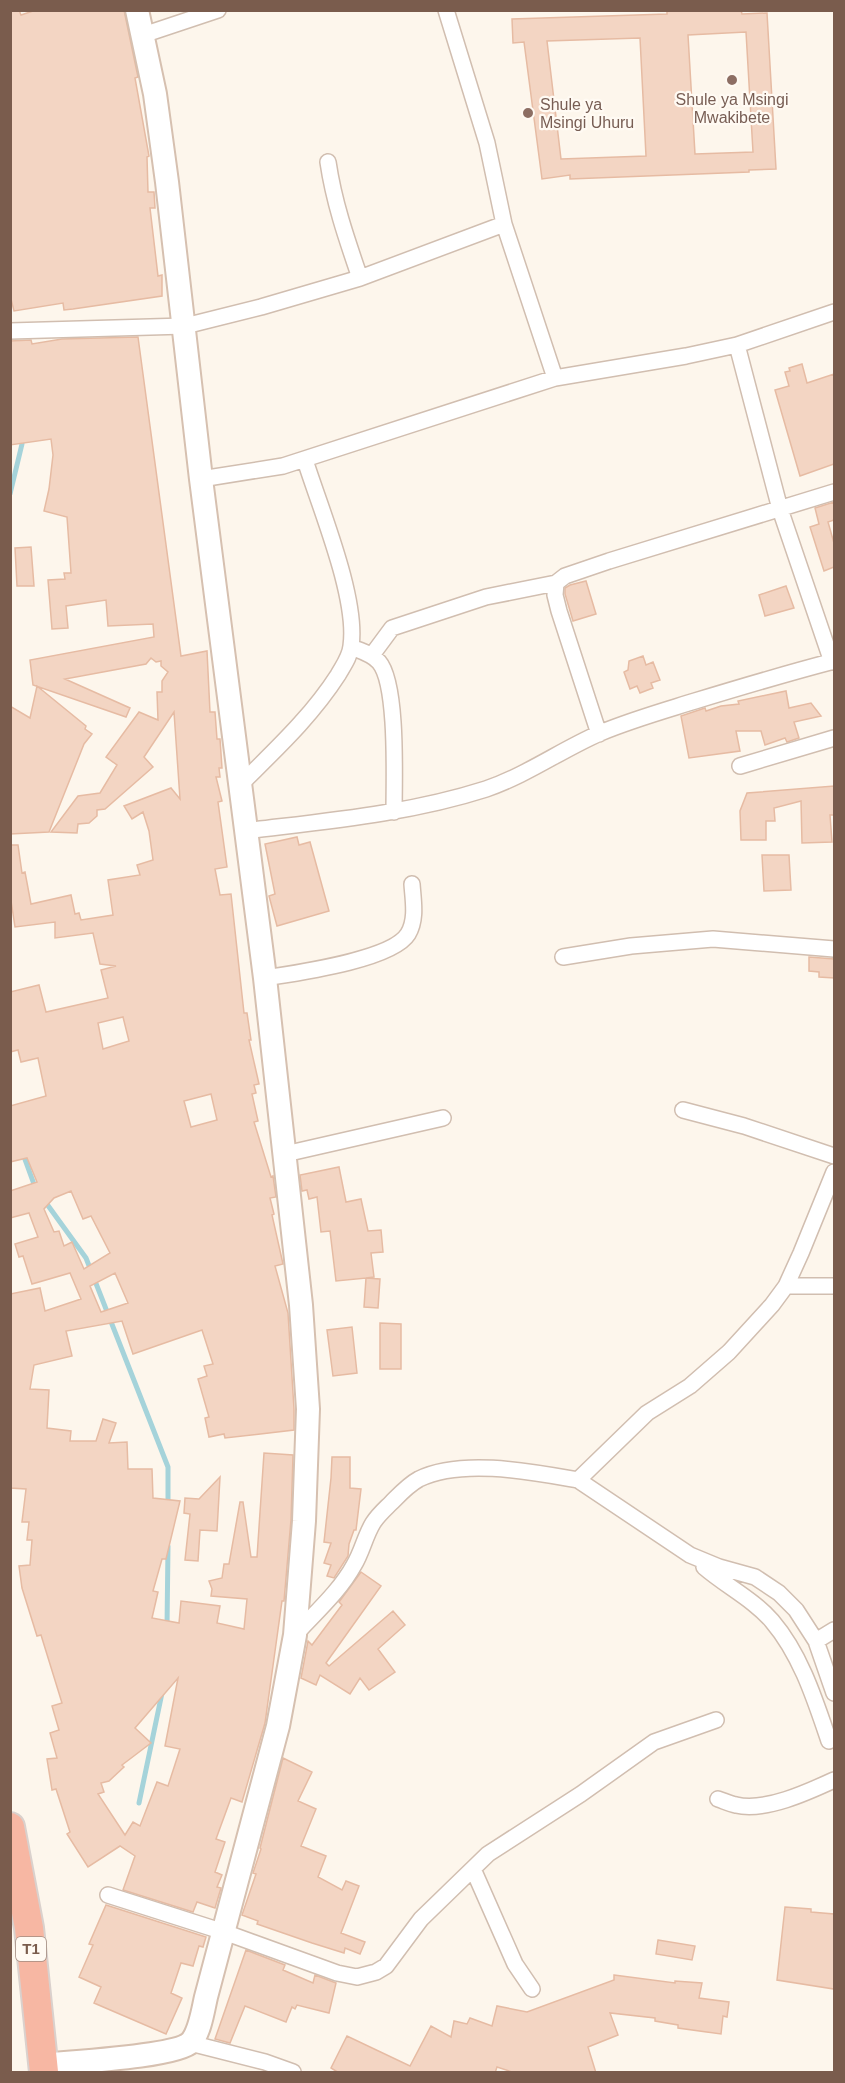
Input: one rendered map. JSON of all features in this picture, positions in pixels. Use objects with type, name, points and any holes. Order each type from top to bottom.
[{"type":"highway","name":"T1","points":[[10,1827],[13,1858],[29,1928],[44,2069]]},
{"type":"main road","points":[[44,2069],[162,2052],[190,2043],[199,2023],[278,1726],[295,1635],[304,1521],[308,1409],[301,1305],[285,1154],[158,116],[137,10]]},
{"type":"street","points":[[143,35],[218,10]]},
{"type":"street","points":[[446,10],[487,143],[504,224],[555,378]]},
{"type":"street","points":[[328,162],[340,220],[360,278]]},
{"type":"street","points":[[10,331],[185,326],[360,278],[504,224]]},
{"type":"street","points":[[201,479],[261,470],[305,460],[555,378],[738,345],[834,312]]},
{"type":"street","points":[[245,831],[394,812],[439,803],[504,783],[525,774],[599,734],[676,707],[833,662],[780,509],[738,345]]},
{"type":"street","points":[[240,785],[314,709],[347,661],[351,647],[351,621],[346,592],[305,460]]},
{"type":"street","points":[[372,655],[392,628],[486,597],[556,583],[564,576],[600,564],[834,492]]},
{"type":"street","points":[[556,583],[555,595],[559,611],[599,734]]},
{"type":"street","points":[[351,647],[372,655],[381,664],[387,679],[394,738],[394,812]]},
{"type":"street","points":[[740,766],[834,738]]},
{"type":"street","points":[[265,978],[356,960],[399,944],[408,934],[413,920],[412,884]]},
{"type":"street","points":[[563,957],[631,946],[713,939],[834,949]]},
{"type":"street","points":[[683,1110],[744,1125],[834,1156]]},
{"type":"street","points":[[285,1154],[443,1118]]},
{"type":"street","points":[[578,1480],[647,1413],[690,1386],[729,1352],[757,1323],[786,1286],[834,1172]]},
{"type":"street","points":[[786,1286],[834,1286]]},
{"type":"street","points":[[295,1635],[325,1603],[354,1566],[380,1514],[408,1486],[419,1479],[438,1472],[468,1469],[532,1473],[578,1480],[690,1555],[771,1620],[789,1644],[804,1673],[830,1741]]},
{"type":"street","points":[[690,1555],[755,1578],[779,1593],[796,1610],[816,1641],[834,1693]]},
{"type":"street","points":[[816,1641],[834,1630]]},
{"type":"street","points":[[108,1895],[224,1932],[337,1973],[357,1977],[366,1975],[386,1966],[421,1919],[488,1854],[581,1794],[654,1742],[716,1720]]},
{"type":"street","points":[[718,1799],[736,1805],[758,1806],[781,1801],[834,1780]]},
{"type":"street","points":[[472,1869],[515,1964],[532,1989]]},
{"type":"street","points":[[190,2043],[265,2062],[293,2073]]},
{"type":"building","points":[[10,10],[19,10],[21,15],[36,10],[124,10],[138,77],[135,78],[149,156],[147,157],[148,192],[154,192],[155,208],[150,208],[158,276],[162,275],[162,296],[64,310],[63,303],[14,311],[10,295]]},
{"type":"building","points":[[667,10],[741,10],[742,14],[767,13],[776,169],[570,179],[570,175],[542,179],[524,42],[513,43],[512,19],[667,14]],"holes":[[[746,32],[753,152],[695,154],[688,35]],[[640,38],[646,156],[561,159],[547,41]]]},
{"type":"building","points":[[138,337],[181,656],[207,651],[210,712],[215,712],[217,739],[220,739],[222,768],[219,768],[220,777],[216,777],[222,801],[218,802],[227,867],[215,869],[220,895],[231,894],[244,1013],[247,1013],[251,1040],[249,1040],[259,1084],[254,1085],[256,1093],[252,1094],[258,1121],[254,1122],[271,1177],[273,1176],[276,1197],[270,1198],[283,1264],[275,1266],[288,1313],[294,1430],[225,1438],[224,1434],[209,1437],[205,1418],[209,1417],[198,1379],[207,1376],[204,1366],[213,1364],[202,1330],[133,1354],[122,1321],[66,1331],[72,1356],[34,1365],[30,1389],[49,1390],[47,1428],[71,1431],[70,1441],[96,1441],[103,1419],[116,1423],[109,1443],[127,1442],[128,1469],[152,1469],[153,1498],[180,1501],[166,1559],[162,1559],[153,1591],[158,1592],[152,1618],[179,1623],[181,1601],[220,1606],[217,1623],[244,1629],[247,1599],[211,1596],[212,1589],[209,1581],[222,1578],[224,1564],[229,1564],[240,1502],[243,1502],[251,1557],[257,1557],[264,1453],[293,1455],[291,1520],[284,1601],[282,1601],[265,1723],[242,1802],[231,1798],[216,1839],[225,1842],[215,1872],[222,1875],[217,1887],[221,1888],[215,1908],[197,1902],[193,1912],[123,1890],[135,1856],[120,1846],[88,1867],[67,1834],[70,1832],[56,1789],[52,1790],[47,1759],[57,1758],[50,1733],[59,1730],[52,1706],[62,1703],[41,1635],[37,1636],[22,1588],[19,1566],[30,1565],[32,1540],[27,1540],[29,1522],[22,1522],[26,1489],[10,1488],[10,1294],[40,1288],[45,1311],[81,1299],[70,1273],[32,1284],[23,1256],[19,1257],[15,1244],[38,1237],[29,1213],[10,1218],[10,1191],[37,1182],[27,1158],[10,1162],[10,1106],[46,1096],[38,1058],[21,1062],[18,1050],[10,1052],[10,992],[39,985],[46,1012],[108,998],[101,970],[116,966],[100,964],[93,933],[55,938],[55,922],[15,927],[10,894],[10,845],[18,845],[22,873],[25,872],[31,904],[71,895],[75,914],[79,913],[81,920],[113,915],[108,880],[140,875],[137,865],[153,860],[149,831],[143,812],[132,819],[124,806],[171,788],[180,799],[174,712],[144,757],[153,767],[105,809],[97,810],[97,816],[89,823],[78,824],[77,833],[51,832],[78,796],[100,793],[117,765],[106,757],[139,712],[158,720],[157,692],[162,692],[162,681],[168,672],[161,666],[161,661],[156,662],[151,658],[146,664],[65,679],[130,708],[126,717],[33,685],[30,660],[154,637],[153,624],[108,626],[106,600],[66,606],[68,628],[52,629],[48,580],[65,579],[64,573],[71,573],[67,517],[44,511],[53,455],[51,439],[10,445],[10,341],[31,340],[32,344],[62,339]],"holes":[[[123,1017],[129,1041],[103,1049],[98,1023]],[[211,1094],[217,1120],[191,1127],[184,1101]],[[71,1191],[83,1219],[91,1216],[110,1253],[84,1269],[72,1242],[64,1246],[59,1231],[54,1232],[44,1209],[54,1198]],[[115,1273],[128,1303],[101,1312],[90,1286]],[[178,1678],[165,1746],[180,1749],[168,1786],[157,1782],[140,1826],[133,1822],[125,1835],[98,1794],[104,1792],[101,1783],[109,1781],[124,1767],[122,1765],[151,1743],[135,1728]]]},
{"type":"building","points":[[802,364],[807,383],[834,374],[834,464],[800,476],[775,390],[789,386],[785,372],[790,371],[789,368]]},
{"type":"building","points":[[834,502],[834,520],[828,522],[834,543],[834,567],[824,571],[810,527],[819,524],[815,508]]},
{"type":"building","points":[[31,547],[34,586],[17,586],[15,548]]},
{"type":"building","points":[[586,581],[596,614],[573,621],[565,588]]},
{"type":"building","points":[[786,586],[794,608],[765,616],[759,595]]},
{"type":"building","points":[[643,656],[646,665],[653,662],[660,680],[651,683],[653,688],[640,693],[637,686],[630,689],[624,672],[628,670],[629,661]]},
{"type":"building","points":[[37,686],[86,726],[85,729],[92,734],[84,744],[49,832],[10,834],[10,706],[30,718]]},
{"type":"building","points":[[786,691],[789,708],[811,703],[821,716],[794,722],[799,738],[787,742],[785,738],[765,745],[761,731],[736,731],[740,751],[689,758],[681,716],[705,708],[706,711],[739,704],[738,701]]},
{"type":"building","points":[[834,786],[834,815],[830,815],[832,842],[802,843],[801,801],[774,808],[775,821],[766,821],[766,840],[741,840],[740,811],[747,793]]},
{"type":"building","points":[[297,837],[299,845],[310,842],[329,911],[277,926],[269,896],[275,894],[265,844]]},
{"type":"building","points":[[762,855],[789,855],[791,890],[764,891]]},
{"type":"building","points":[[809,957],[834,959],[834,978],[819,977],[819,972],[809,971]]},
{"type":"building","points":[[339,1167],[346,1202],[361,1199],[368,1231],[381,1230],[383,1252],[371,1253],[374,1277],[336,1281],[330,1231],[321,1232],[317,1197],[309,1199],[307,1190],[302,1191],[300,1175]]},
{"type":"building","points":[[366,1278],[380,1279],[378,1308],[364,1307]]},
{"type":"building","points":[[380,1323],[401,1324],[401,1369],[380,1369]]},
{"type":"building","points":[[352,1327],[357,1373],[333,1376],[327,1330]]},
{"type":"building","points":[[332,1457],[350,1457],[350,1488],[361,1489],[356,1530],[349,1544],[348,1556],[334,1578],[327,1576],[331,1565],[324,1563],[331,1543],[324,1542]]},
{"type":"building","points":[[220,1477],[217,1531],[200,1530],[198,1561],[185,1560],[190,1514],[184,1513],[185,1498],[199,1499]]},
{"type":"building","points":[[361,1572],[381,1586],[326,1663],[329,1666],[393,1611],[405,1625],[378,1649],[395,1672],[369,1690],[360,1678],[350,1694],[320,1675],[316,1685],[301,1678],[308,1641],[312,1645],[342,1605],[339,1602]]},
{"type":"building","points":[[283,1758],[312,1772],[298,1801],[316,1809],[301,1846],[326,1856],[318,1877],[342,1890],[346,1881],[359,1886],[341,1933],[365,1942],[360,1954],[345,1948],[344,1953],[312,1943],[257,1924],[258,1921],[242,1915],[256,1874],[253,1873]]},
{"type":"building","points":[[106,1905],[206,1937],[203,1947],[199,1946],[193,1966],[181,1963],[171,1993],[182,1998],[166,2034],[94,2003],[101,1987],[79,1977],[93,1945],[89,1944]]},
{"type":"building","points":[[785,1907],[834,1914],[834,1989],[777,1980]]},
{"type":"building","points":[[658,1940],[695,1946],[692,1960],[656,1954]]},
{"type":"building","points":[[246,1950],[285,1965],[283,1970],[313,1983],[315,1975],[336,1983],[329,2013],[297,2005],[295,2009],[292,2007],[286,2022],[245,2006],[230,2043],[215,2039]]},
{"type":"building","points":[[614,1975],[675,1983],[675,1981],[702,1983],[699,1998],[729,2002],[727,2017],[723,2016],[721,2034],[678,2028],[678,2025],[655,2021],[655,2018],[610,2013],[618,2035],[588,2047],[596,2073],[515,2073],[497,2067],[495,2073],[339,2073],[331,2068],[347,2036],[410,2066],[431,2026],[451,2037],[454,2021],[467,2024],[470,2018],[492,2026],[497,2006],[527,2012],[614,1980]]},
{"type":"waterway","points":[[10,494],[22,444],[21,438]]},
{"type":"waterway","points":[[23,1154],[35,1187]]},
{"type":"waterway","points":[[44,1200],[86,1258],[168,1467],[168,1507]]},
{"type":"waterway","points":[[167,1627],[168,1546]]},
{"type":"waterway","points":[[139,1803],[162,1693]]},
{"type":"place","name":"Shule ya Msingi Mwakibete","points":[[732,80]]},
{"type":"place","name":"Shule ya Msingi Uhuru","points":[[528,113]]}]
